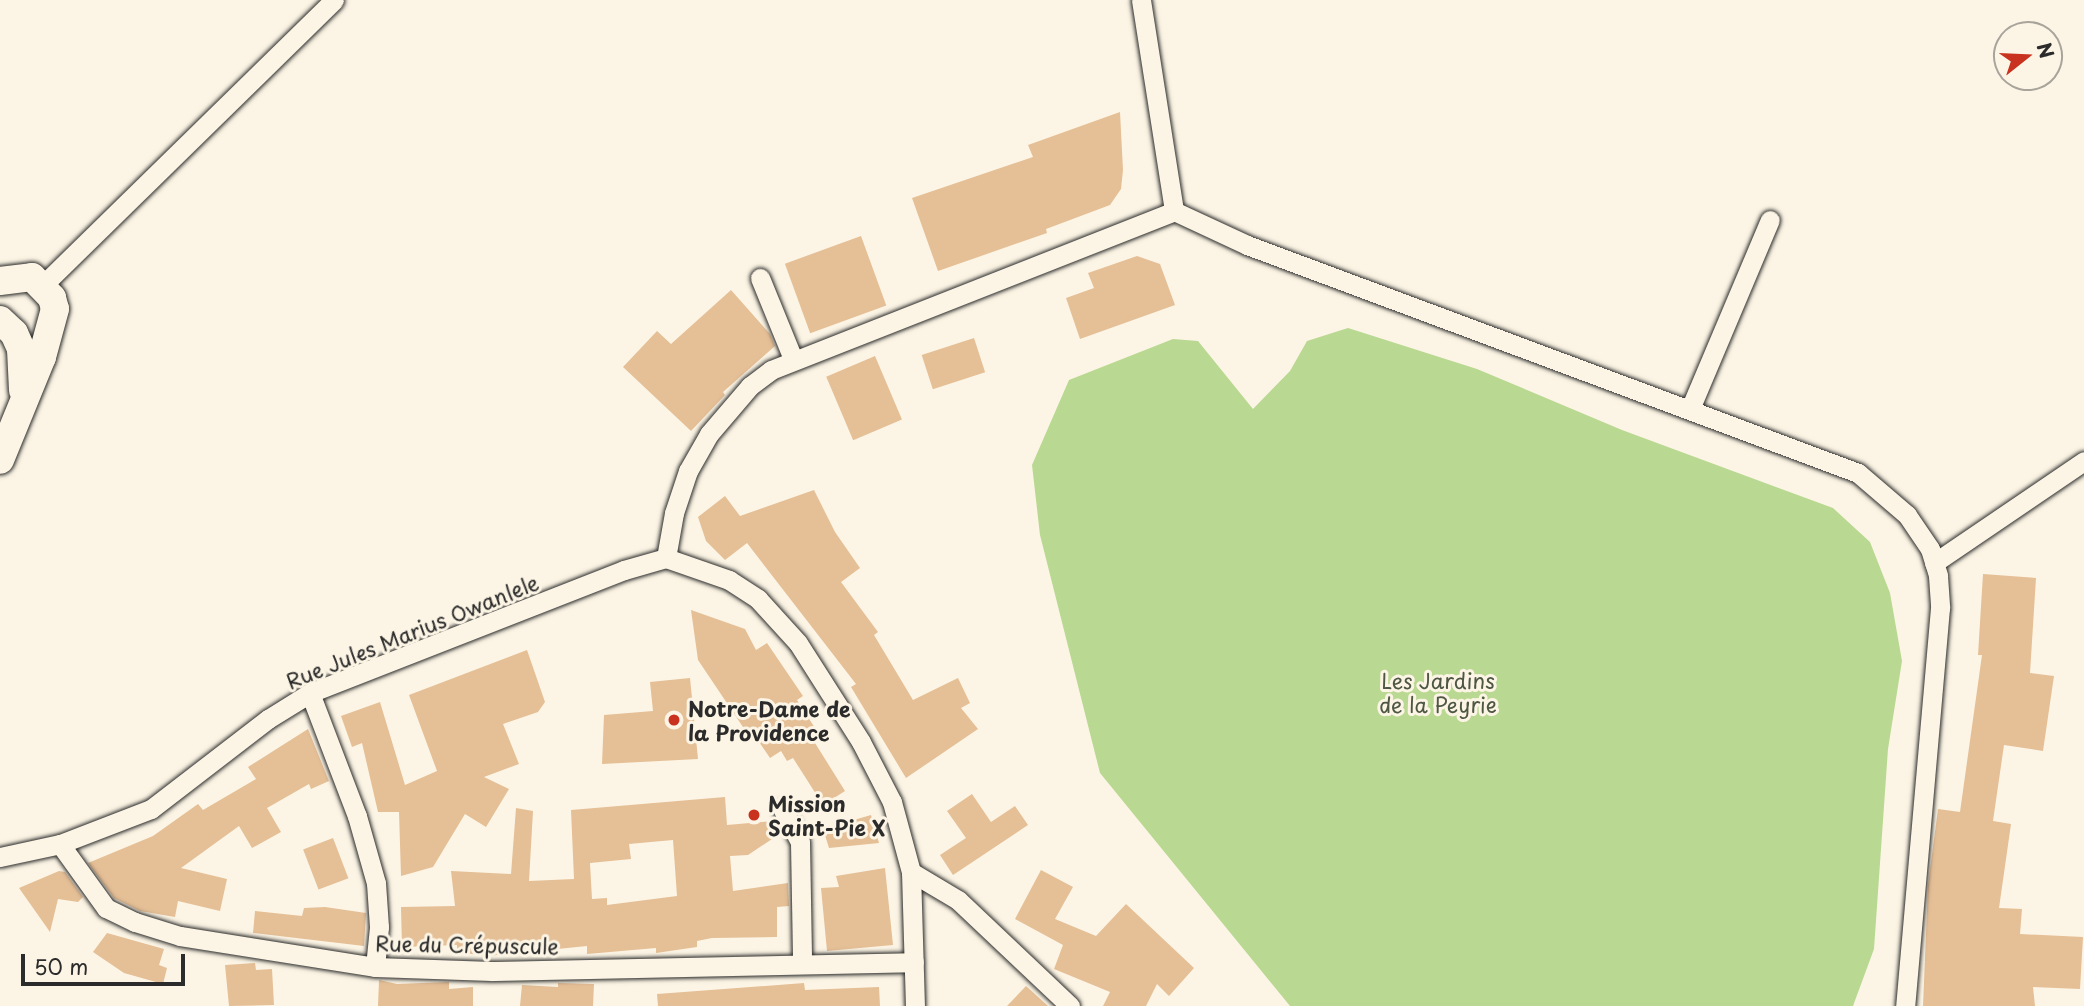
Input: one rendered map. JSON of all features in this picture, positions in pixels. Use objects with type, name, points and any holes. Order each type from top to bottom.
[{"type":"main road","points":[[0,281],[32,277],[43,285],[55,309],[20,413],[0,460]]},
{"type":"main road","points":[[0,320],[14,333],[21,349],[25,379],[20,413]]},
{"type":"street","points":[[43,285],[334,0]]},
{"type":"street","points":[[1140,0],[1174,211]]},
{"type":"street","points":[[915,1006],[911,872],[892,802],[877,771],[799,643],[758,599],[729,580],[666,558],[678,503],[709,434],[750,386],[793,359],[1174,211],[1247,245],[1858,472],[1907,515],[1934,563],[1938,650],[1905,1006]]},
{"type":"street","points":[[1690,409],[1770,220]]},
{"type":"street","points":[[760,278],[793,359]]},
{"type":"street","points":[[1934,563],[2084,460]]},
{"type":"street","name":"Rue Jules Marius Owanlele","points":[[0,857],[60,844],[151,809],[268,719],[310,694],[624,570],[666,558]]},
{"type":"street","points":[[310,694],[357,816],[376,883],[379,927],[375,967]]},
{"type":"street","points":[[783,810],[800,842],[802,962]]},
{"type":"street","name":"Rue du Crépuscule","points":[[60,844],[106,908],[135,922],[180,936],[375,967],[492,971],[802,962],[914,962]]},
{"type":"street","points":[[911,872],[958,900],[1069,1006]]},
{"type":"green space","name":"Les Jardins de la Peyrie","points":[[1348,328],[1477,369],[1622,430],[1833,508],[1870,542],[1890,593],[1902,661],[1888,749],[1874,949],[1853,1006],[1290,1006],[1100,773],[1040,535],[1032,465],[1069,380],[1173,339],[1198,341],[1253,409],[1290,371],[1307,341]]},
{"type":"building","points":[[1120,112],[1123,170],[1121,189],[1110,205],[1046,229],[1047,233],[938,271],[912,198],[1033,157],[1028,145]]},
{"type":"building","points":[[861,236],[886,306],[810,333],[785,264]]},
{"type":"building","points":[[1137,256],[1160,264],[1175,305],[1080,339],[1066,298],[1094,288],[1088,273]]},
{"type":"building","points":[[731,290],[770,334],[775,346],[723,392],[725,395],[691,431],[623,367],[657,331],[671,344]]},
{"type":"building","points":[[974,338],[985,372],[933,389],[922,355]]},
{"type":"building","points":[[875,356],[902,420],[853,440],[826,377]]},
{"type":"building","points":[[814,490],[835,532],[860,568],[841,582],[878,632],[874,635],[913,700],[958,678],[970,703],[961,708],[978,729],[906,778],[851,687],[856,684],[747,543],[725,560],[706,541],[698,517],[725,496],[740,516]]},
{"type":"building","points":[[1983,574],[2036,578],[2030,673],[2054,676],[2043,751],[2004,745],[1993,821],[2011,824],[1999,908],[2022,909],[2020,934],[2083,937],[2080,989],[2033,987],[2035,1006],[1923,1006],[1928,885],[1938,809],[1960,812],[1982,655],[1978,655]]},
{"type":"building","points":[[691,610],[745,629],[756,650],[767,643],[803,696],[797,700],[822,739],[815,743],[845,791],[823,805],[793,758],[787,761],[781,751],[770,758],[751,730],[747,733],[698,660]]},
{"type":"building","points":[[527,650],[545,702],[538,712],[503,724],[519,764],[484,777],[509,789],[486,827],[465,814],[433,867],[401,876],[399,812],[378,812],[362,743],[352,747],[341,716],[380,702],[405,785],[437,771],[409,695]]},
{"type":"building","points":[[690,678],[698,759],[602,764],[604,715],[653,711],[650,682]]},
{"type":"building","points":[[308,729],[329,781],[311,789],[309,784],[267,808],[281,832],[252,848],[239,826],[181,868],[227,879],[220,911],[178,901],[175,917],[140,911],[114,898],[88,863],[153,836],[198,804],[203,810],[256,779],[248,767]]},
{"type":"building","points":[[972,794],[991,822],[1015,806],[1028,825],[953,875],[940,855],[966,838],[947,811]]},
{"type":"building","points":[[725,797],[727,825],[773,821],[775,837],[748,855],[730,856],[733,891],[788,883],[789,906],[777,907],[777,937],[712,938],[697,941],[697,947],[656,953],[656,948],[587,954],[587,946],[487,956],[457,952],[457,945],[402,947],[401,907],[455,906],[451,871],[511,874],[516,808],[533,811],[529,881],[574,879],[571,810]],"holes":[[[673,840],[677,896],[607,905],[607,898],[592,899],[590,863],[631,859],[629,844]]]},
{"type":"building","points":[[871,815],[879,843],[829,848],[823,829]]},
{"type":"building","points":[[333,838],[348,878],[319,890],[303,849]]},
{"type":"building","points":[[885,868],[893,945],[827,951],[821,888],[839,887],[836,876]]},
{"type":"building","points":[[1041,870],[1073,887],[1055,919],[1096,936],[1126,904],[1194,968],[1169,996],[1157,984],[1146,1006],[1103,1006],[1110,992],[1054,969],[1063,945],[1015,919]]},
{"type":"building","points":[[59,871],[65,872],[83,897],[78,902],[58,899],[50,932],[19,888]]},
{"type":"building","points":[[325,907],[366,913],[364,946],[253,933],[255,911],[302,916],[304,908]]},
{"type":"building","points":[[107,933],[164,949],[159,965],[167,968],[163,984],[124,973],[93,952]]},
{"type":"building","points":[[255,963],[256,970],[272,969],[274,1005],[229,1006],[225,965]]},
{"type":"building","points":[[379,980],[397,984],[449,982],[449,989],[473,987],[473,1006],[378,1006]]},
{"type":"building","points":[[558,983],[594,984],[593,1006],[520,1006],[522,985],[558,987]]},
{"type":"building","points":[[804,983],[805,990],[879,987],[880,1006],[658,1006],[657,994]]},
{"type":"building","points":[[1026,986],[1048,1006],[1007,1006]]},
{"type":"place","name":"Notre-Dame de la Providence","points":[[674,720]]},
{"type":"place","name":"Mission Saint-Pie X","points":[[754,815]]}]
